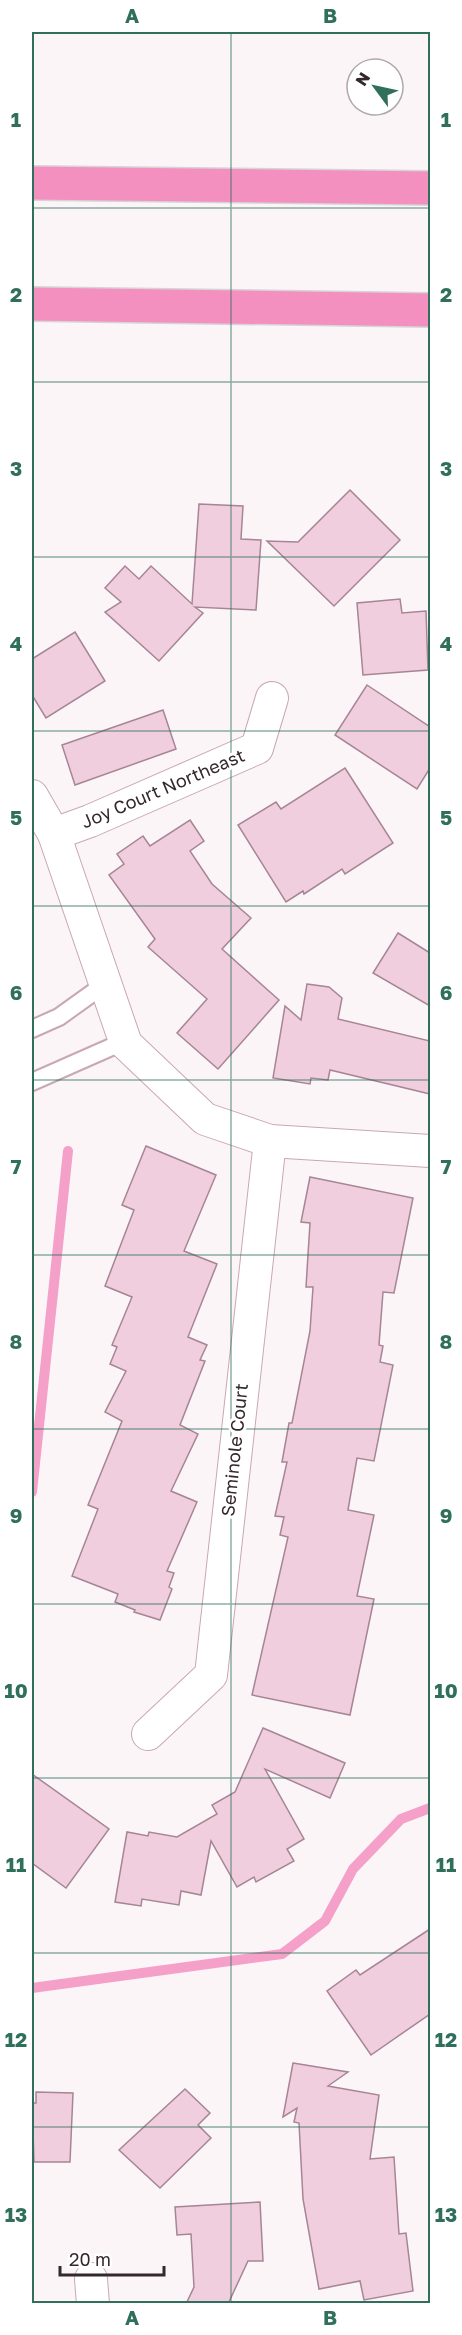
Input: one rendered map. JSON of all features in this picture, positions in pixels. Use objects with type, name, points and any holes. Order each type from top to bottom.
[{"type":"highway","points":[[32,183],[430,188]]},
{"type":"highway","points":[[32,304],[430,309]]},
{"type":"street","name":"Joy Court Northeast","points":[[54,834],[90,821],[257,748],[272,698]]},
{"type":"street","points":[[32,796],[54,834],[125,1041],[205,1119],[270,1141],[430,1151]]},
{"type":"street","name":"Seminole Court","points":[[148,1734],[211,1676],[270,1141]]},
{"type":"lane","points":[[32,1029],[59,1017],[105,984]]},
{"type":"lane","points":[[32,1082],[125,1041]]},
{"type":"building","points":[[350,490],[400,540],[334,606],[267,541],[298,542]]},
{"type":"building","points":[[199,504],[243,506],[241,539],[261,540],[256,610],[195,607],[203,613],[159,661],[105,612],[121,602],[105,588],[125,566],[139,579],[151,566],[192,604]]},
{"type":"building","points":[[400,599],[402,613],[426,611],[428,670],[363,675],[357,603]]},
{"type":"building","points":[[75,632],[105,681],[46,718],[32,695],[32,659]]},
{"type":"building","points":[[367,685],[430,727],[430,768],[417,789],[335,735]]},
{"type":"building","points":[[163,710],[176,749],[75,785],[62,745]]},
{"type":"building","points":[[345,768],[393,843],[345,874],[342,869],[304,894],[303,891],[286,902],[238,825],[276,802],[281,809]]},
{"type":"building","points":[[190,820],[204,841],[190,851],[212,884],[251,918],[222,949],[279,1000],[218,1069],[177,1033],[207,999],[148,947],[155,939],[109,875],[124,864],[117,854],[143,836],[150,846]]},
{"type":"building","points":[[398,933],[430,953],[430,1006],[373,973]]},
{"type":"building","points":[[307,984],[329,987],[342,998],[338,1019],[430,1041],[430,1094],[330,1070],[328,1080],[311,1078],[310,1084],[273,1078],[285,1006],[301,1020]]},
{"type":"building","points":[[146,1146],[216,1175],[184,1251],[217,1264],[188,1337],[207,1345],[200,1360],[205,1361],[180,1425],[198,1434],[171,1491],[197,1502],[167,1571],[174,1573],[169,1587],[172,1589],[160,1620],[134,1612],[135,1610],[115,1602],[118,1594],[72,1576],[98,1509],[88,1505],[122,1421],[105,1412],[126,1371],[110,1364],[117,1347],[112,1345],[132,1297],[105,1286],[134,1210],[122,1205]]},
{"type":"building","points":[[310,1177],[413,1198],[394,1293],[383,1292],[379,1345],[383,1346],[380,1362],[393,1365],[374,1461],[357,1458],[348,1510],[374,1515],[357,1596],[374,1599],[350,1715],[252,1695],[288,1537],[280,1535],[284,1517],[275,1516],[287,1462],[282,1462],[289,1423],[292,1423],[310,1331],[313,1287],[306,1287],[310,1223],[301,1222]]},
{"type":"building","points":[[263,1728],[345,1763],[330,1798],[265,1769],[304,1839],[287,1849],[294,1861],[256,1882],[254,1877],[237,1887],[211,1841],[201,1895],[181,1891],[179,1905],[142,1899],[141,1906],[115,1902],[127,1832],[148,1836],[149,1832],[177,1837],[217,1814],[212,1805],[235,1792]]},
{"type":"building","points":[[32,1774],[109,1829],[66,1888],[32,1863]]},
{"type":"building","points":[[430,1929],[430,2014],[371,2055],[327,1991],[356,1970],[360,1975]]},
{"type":"building","points":[[293,2063],[348,2072],[328,2086],[379,2095],[370,2159],[394,2157],[399,2234],[406,2233],[413,2291],[364,2300],[360,2281],[319,2289],[303,2199],[299,2123],[294,2122],[297,2108],[283,2117]]},
{"type":"building","points":[[185,2089],[210,2113],[198,2125],[211,2138],[160,2188],[119,2150]]},
{"type":"building","points":[[36,2092],[73,2093],[70,2162],[34,2162],[32,2103],[36,2103]]},
{"type":"building","points":[[260,2202],[263,2261],[248,2261],[228,2304],[186,2304],[194,2287],[191,2234],[177,2235],[175,2207]]},
{"type":"waterway","points":[[32,1492],[68,1151]]},
{"type":"waterway","points":[[32,1988],[282,1954],[325,1921],[353,1869],[401,1819],[430,1808]]}]
